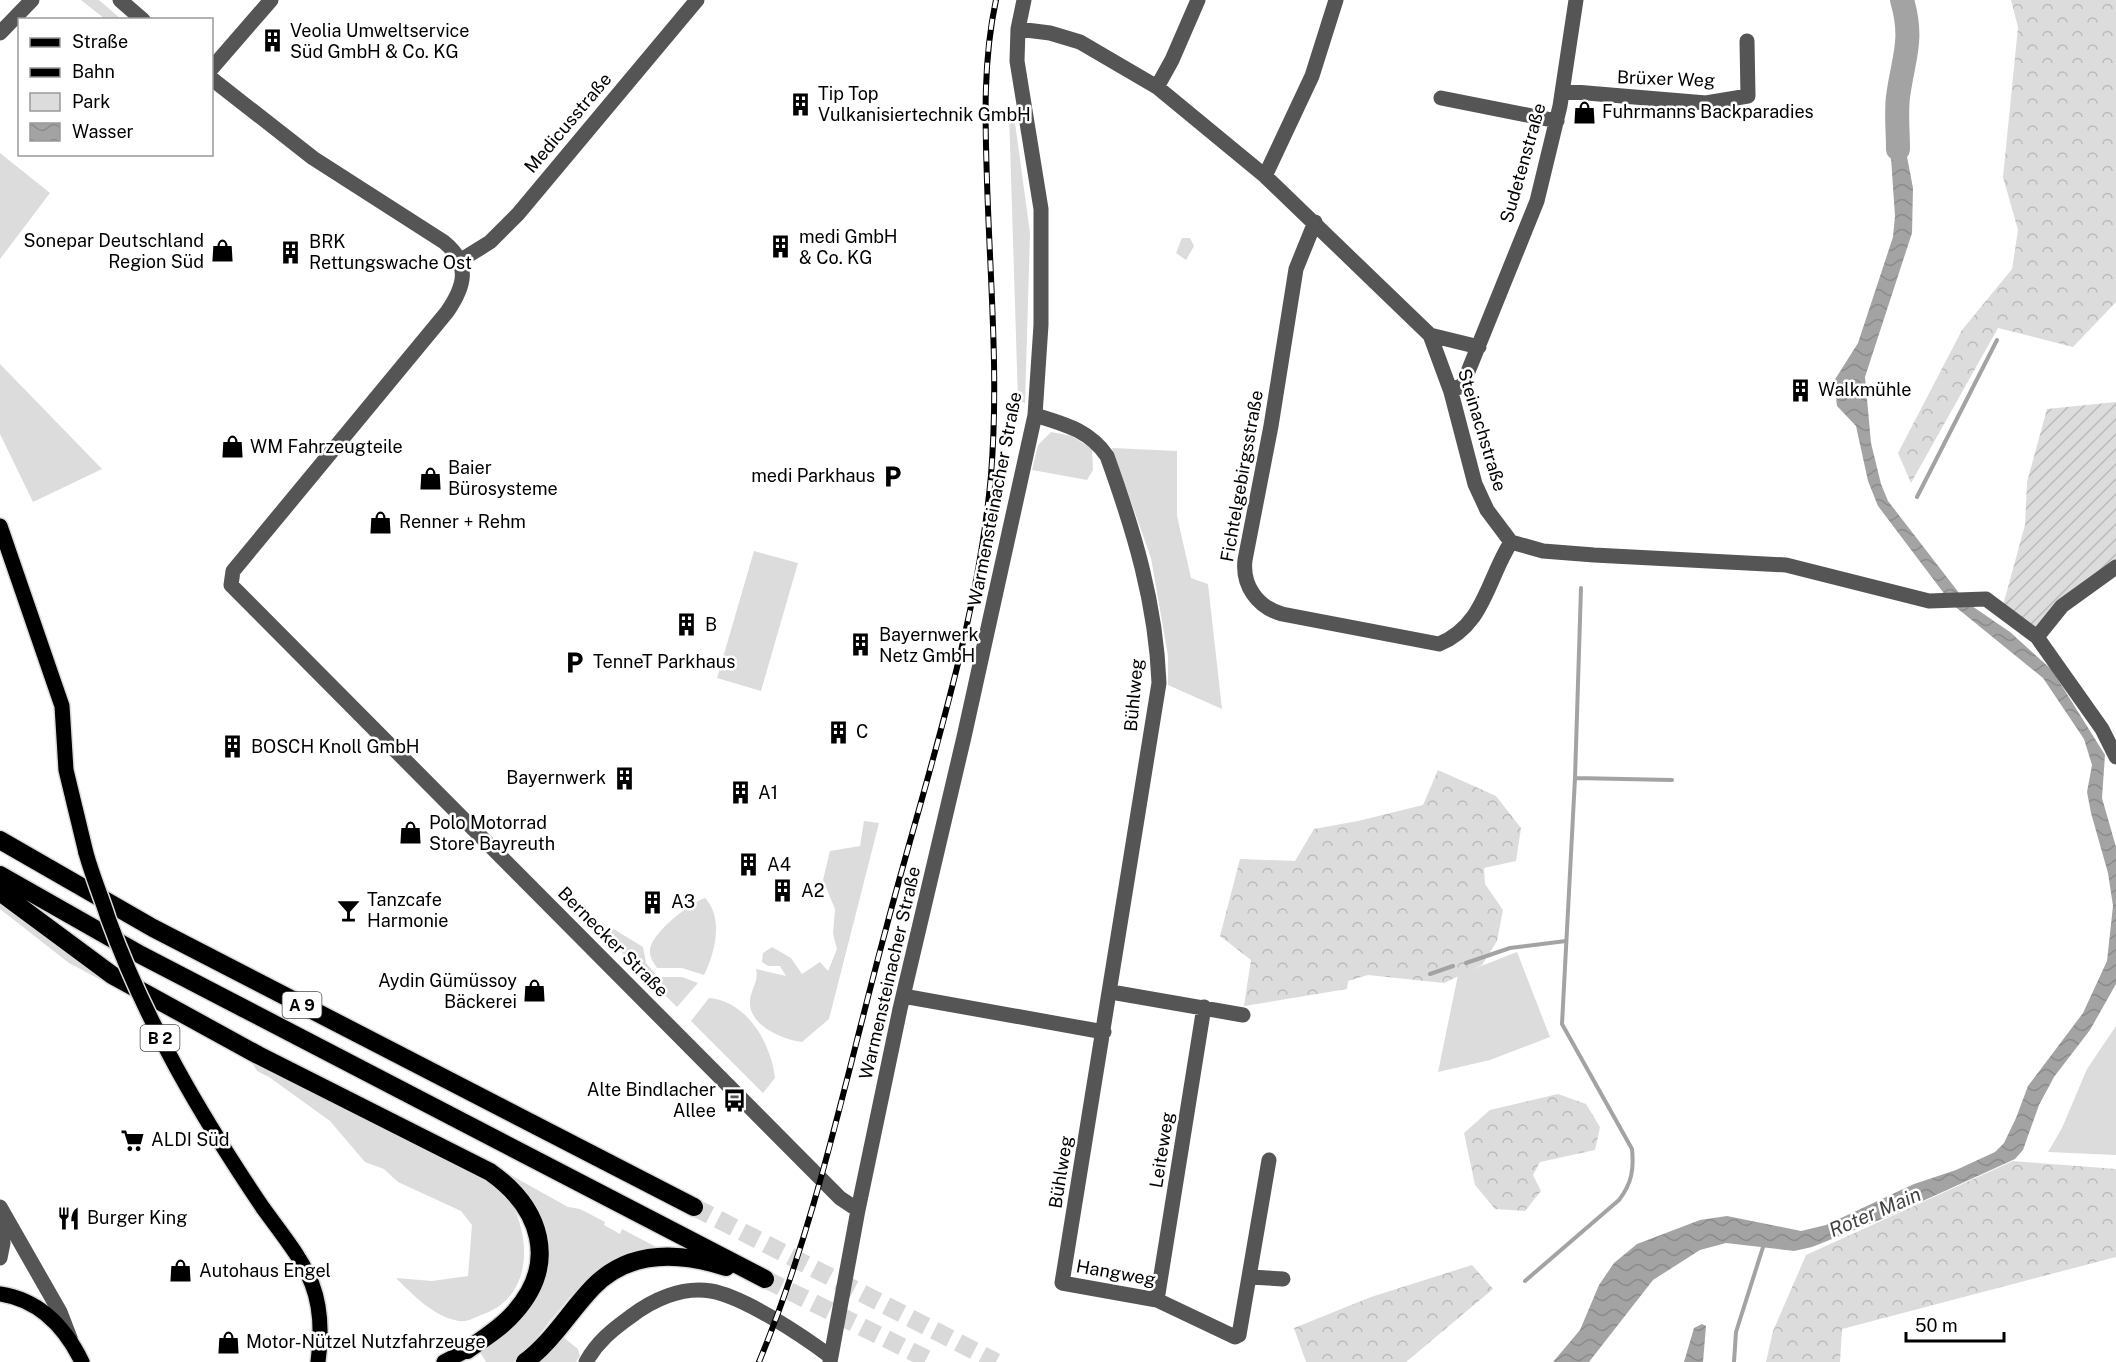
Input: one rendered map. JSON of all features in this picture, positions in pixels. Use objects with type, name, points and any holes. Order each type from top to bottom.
[{"type":"highway","name":"A 9","points":[[0,840],[153,928],[694,1207]]},
{"type":"highway","name":"A 9","points":[[0,875],[141,955],[765,1279],[706,1261],[677,1256],[655,1256],[640,1260],[607,1276],[594,1286],[540,1351],[525,1362]]},
{"type":"highway","points":[[0,892],[112,975],[258,1055],[468,1160],[490,1172],[511,1188],[525,1204],[538,1231],[538,1260],[533,1285],[513,1315],[467,1350]]},
{"type":"main road","name":"B 2","points":[[0,526],[63,706],[66,770],[87,853],[119,947],[161,1040],[200,1111],[263,1208],[305,1266],[314,1284],[321,1315],[318,1362]]},
{"type":"main road","points":[[0,1294],[20,1299],[54,1320],[70,1338],[82,1362]]},
{"type":"main road","points":[[444,1362],[467,1350]]},
{"type":"street","points":[[0,33],[32,0]]},
{"type":"street","points":[[120,0],[141,18]]},
{"type":"street","points":[[213,67],[271,0]]},
{"type":"street","name":"Medicusstraße","points":[[461,260],[490,242],[518,214],[697,0]]},
{"type":"street","name":"Warmensteinacher Straße","points":[[858,1210],[903,996],[964,736],[1035,415],[1041,326],[1041,209],[1017,60],[1018,29],[1024,0]]},
{"type":"street","points":[[1157,87],[1172,60],[1198,0]]},
{"type":"street","points":[[1265,176],[1312,76],[1335,0]]},
{"type":"street","name":"Sudetenstraße","points":[[1451,392],[1463,384],[1537,201],[1563,91],[1576,0]]},
{"type":"street","name":"Steinachstraße","points":[[1018,29],[1050,33],[1080,42],[1157,87],[1265,176],[1430,335],[1451,392],[1475,484],[1487,510],[1511,543]]},
{"type":"street","name":"Brüxer Weg","points":[[1563,91],[1706,103],[1748,96],[1747,41]]},
{"type":"street","points":[[213,80],[313,158],[444,242],[461,260]]},
{"type":"street","points":[[1441,98],[1557,121]]},
{"type":"street","name":"Fichtelgebirgsstraße","points":[[1315,222],[1296,268],[1271,426],[1245,560],[1244,572],[1249,590],[1263,606],[1281,614],[1439,644],[1458,635],[1469,626],[1481,604],[1498,562],[1511,543]]},
{"type":"street","name":"Bernecker Straße","points":[[461,260],[463,273],[461,286],[452,306],[233,571],[230,580],[234,589],[840,1198],[858,1210]]},
{"type":"street","points":[[1430,335],[1479,347]]},
{"type":"street","name":"Bühlweg","points":[[1035,415],[1083,431],[1098,442],[1107,456],[1142,557],[1158,648],[1157,693],[1111,992],[1062,1283]]},
{"type":"street","points":[[1511,543],[1543,551],[1786,565],[1929,601],[1986,599],[2037,637],[2102,729],[2116,757]]},
{"type":"street","points":[[2037,637],[2062,606],[2116,567]]},
{"type":"street","points":[[1111,992],[1243,1015]]},
{"type":"street","points":[[903,996],[1104,1032]]},
{"type":"street","name":"Leiteweg","points":[[1157,1300],[1204,1007]]},
{"type":"street","name":"Hangweg","points":[[1062,1283],[1157,1300],[1234,1337],[1242,1331],[1269,1160]]},
{"type":"street","points":[[0,1207],[60,1312],[70,1338]]},
{"type":"street","points":[[830,1360],[858,1210]]},
{"type":"street","points":[[0,1224],[3,1243],[0,1258]]},
{"type":"street","points":[[1250,1277],[1283,1279]]},
{"type":"street","points":[[586,1362],[594,1348],[612,1330],[637,1311],[659,1299],[686,1291],[711,1291],[740,1302],[810,1342],[830,1360]]},
{"type":"street","points":[[0,1303],[20,1299]]},
{"type":"green space","points":[[81,0],[99,0],[120,18],[104,18]]},
{"type":"green space","points":[[2011,0],[2116,0],[2116,302],[2073,347],[1998,328],[1911,483],[1898,453],[1962,330],[2012,269],[2018,230],[2003,177],[2018,27]]},
{"type":"green space","points":[[1013,108],[1030,233],[1025,403],[1018,401],[1009,113]]},
{"type":"green space","points":[[0,153],[50,193],[0,259]]},
{"type":"green space","points":[[1182,238],[1190,238],[1194,246],[1186,260],[1176,253]]},
{"type":"green space","points":[[0,364],[102,469],[33,502],[0,434]]},
{"type":"green space","points":[[2116,402],[2116,567],[2037,637],[2002,609],[2025,525],[2027,482],[2047,409]]},
{"type":"green space","points":[[1051,432],[1072,436],[1092,449],[1093,470],[1087,480],[1032,470],[1038,445]]},
{"type":"green space","points":[[1112,448],[1177,451],[1177,516],[1191,578],[1208,584],[1222,709],[1168,685],[1168,656],[1151,558]]},
{"type":"green space","points":[[754,551],[798,563],[761,691],[717,678]]},
{"type":"green space","points":[[1438,770],[1496,796],[1521,828],[1516,861],[1484,868],[1485,884],[1503,910],[1497,941],[1482,965],[1444,983],[1368,975],[1348,981],[1347,989],[1244,1006],[1251,960],[1220,936],[1240,859],[1295,861],[1314,829],[1423,805]]},
{"type":"green space","points":[[864,821],[879,823],[829,1019],[802,1042],[794,1041],[768,1030],[751,1010],[750,1001],[756,969],[786,976],[780,966],[768,966],[762,962],[763,953],[772,947],[791,958],[802,974],[820,962],[828,971],[837,949],[833,934],[835,909],[823,880],[830,851],[860,846]]},
{"type":"green space","points":[[705,898],[714,915],[716,936],[704,975],[682,968],[657,968],[650,950],[657,935],[681,912]]},
{"type":"green space","points":[[0,900],[108,979],[103,981],[69,963],[0,909]]},
{"type":"green space","points":[[612,928],[643,947],[646,963],[658,977],[682,977],[698,983],[677,1007],[605,936]]},
{"type":"green space","points":[[1517,952],[1550,1037],[1490,1060],[1438,1072],[1458,975]]},
{"type":"green space","points":[[709,998],[723,1001],[746,1015],[762,1038],[773,1065],[775,1078],[763,1093],[691,1021]]},
{"type":"green space","points":[[2116,1026],[2116,1155],[2048,1152],[2062,1128],[2087,1069]]},
{"type":"green space","points":[[246,1053],[478,1175],[505,1192],[517,1213],[523,1235],[524,1250],[520,1277],[515,1289],[506,1300],[476,1317],[459,1321],[441,1315],[424,1304],[396,1278],[432,1281],[468,1276],[472,1225],[461,1211],[398,1182],[384,1169],[365,1162],[330,1121],[269,1077],[257,1071]]},
{"type":"green space","points":[[1558,1094],[1586,1104],[1600,1127],[1595,1150],[1540,1162],[1533,1175],[1541,1191],[1525,1211],[1495,1209],[1475,1185],[1464,1133],[1490,1110]]},
{"type":"green space","points":[[464,1149],[568,1207],[580,1209],[605,1222],[604,1225],[620,1234],[622,1229],[662,1250],[606,1265],[569,1298],[524,1353],[513,1362],[486,1362],[480,1352],[523,1318],[539,1292],[544,1277],[547,1238]]},
{"type":"green space","points":[[2013,1161],[2116,1169],[2116,1257],[1842,1329],[1840,1362],[1766,1362],[1773,1331],[1806,1255]]},
{"type":"green space","points":[[1472,1265],[1493,1289],[1406,1362],[1306,1362],[1294,1328],[1371,1297]]},
{"type":"green space","points":[[563,1337],[578,1349],[580,1356],[576,1362],[539,1362]]},
{"type":"water","points":[[1899,115],[1913,188],[1912,233],[1865,377],[1871,443],[1881,484],[1888,501],[1966,602],[2010,632],[2052,670],[2105,755],[2102,798],[2116,847],[2116,984],[2090,1030],[2054,1077],[2039,1105],[2023,1150],[2015,1159],[1892,1215],[1812,1247],[1794,1251],[1726,1243],[1700,1250],[1653,1280],[1589,1362],[1553,1362],[1580,1330],[1599,1285],[1614,1263],[1637,1244],[1700,1220],[1727,1216],[1801,1231],[1826,1225],[1914,1184],[1956,1170],[1995,1152],[2004,1143],[2028,1086],[2083,1013],[2107,961],[2113,906],[2108,873],[2087,792],[2092,765],[2084,739],[2043,678],[1952,604],[1878,506],[1868,481],[1856,426],[1837,406],[1834,381],[1858,343],[1893,237],[1895,216],[1891,158],[1896,116]]},
{"type":"water","points":[[1702,1324],[1706,1326],[1703,1362],[1684,1362],[1694,1328]]},
{"type":"waterway","points":[[1898,149],[1897,103],[1907,38],[1902,0]]},
{"type":"waterway","points":[[1917,497],[1997,340]]},
{"type":"waterway","points":[[1525,1281],[1619,1200],[1627,1188],[1633,1163],[1632,1149],[1562,1024],[1575,778],[1581,588]]},
{"type":"waterway","points":[[1575,778],[1672,780]]},
{"type":"waterway","points":[[1466,963],[1510,948],[1566,941]]},
{"type":"waterway","points":[[1430,974],[1453,966]]},
{"type":"waterway","name":"Roter Main","points":[[1734,1362],[1736,1332],[1764,1244]]},
{"type":"tunnel","points":[[694,1207],[996,1362]]},
{"type":"tunnel","points":[[765,1279],[933,1362]]},
{"type":"railway","points":[[759,1362],[798,1255],[830,1146],[948,702],[975,588],[991,475],[993,438],[994,365],[986,113],[989,45],[996,0]]},
{"type":"place","name":"Veolia Umweltservice Süd GmbH & Co. KG","points":[[272,41]]},
{"type":"place","name":"Tip Top Vulkanisiertechnik GmbH","points":[[800,104]]},
{"type":"place","name":"Fuhrmanns Backparadies","points":[[1584,112]]},
{"type":"place","name":"medi GmbH & Co. KG","points":[[781,247]]},
{"type":"place","name":"Sonepar Deutschland Region Süd","points":[[222,251]]},
{"type":"place","name":"BRK Rettungswache Ost","points":[[291,252]]},
{"type":"place","name":"Walkmühle","points":[[1800,390]]},
{"type":"place","name":"WM Fahrzeugteile","points":[[232,447]]},
{"type":"place","name":"medi Parkhaus","points":[[893,476]]},
{"type":"place","name":"Baier Bürosysteme","points":[[430,478]]},
{"type":"place","name":"Renner + Rehm","points":[[381,522]]},
{"type":"place","name":"B","points":[[687,625]]},
{"type":"place","name":"Bayernwerk Netz GmbH","points":[[861,645]]},
{"type":"place","name":"TenneT Parkhaus","points":[[575,662]]},
{"type":"place","name":"C","points":[[838,732]]},
{"type":"place","name":"BOSCH Knoll GmbH","points":[[233,747]]},
{"type":"place","name":"Bayernwerk","points":[[624,778]]},
{"type":"place","name":"A1","points":[[740,793]]},
{"type":"place","name":"Polo Motorrad Store Bayreuth","points":[[411,833]]},
{"type":"place","name":"A4","points":[[749,865]]},
{"type":"place","name":"A2","points":[[783,891]]},
{"type":"place","name":"A3","points":[[653,902]]},
{"type":"place","name":"Tanzcafe Harmonie","points":[[349,910]]},
{"type":"place","name":"Aydin Gümüssoy Bäckerei","points":[[535,991]]},
{"type":"place","name":"Alte Bindlacher Allee","points":[[734,1100]]},
{"type":"place","name":"ALDI Süd","points":[[133,1140]]},
{"type":"place","name":"Burger King","points":[[69,1218]]},
{"type":"place","name":"Autohaus Engel","points":[[181,1271]]},
{"type":"place","name":"Motor-Nützel Nutzfahrzeuge","points":[[228,1342]]}]
